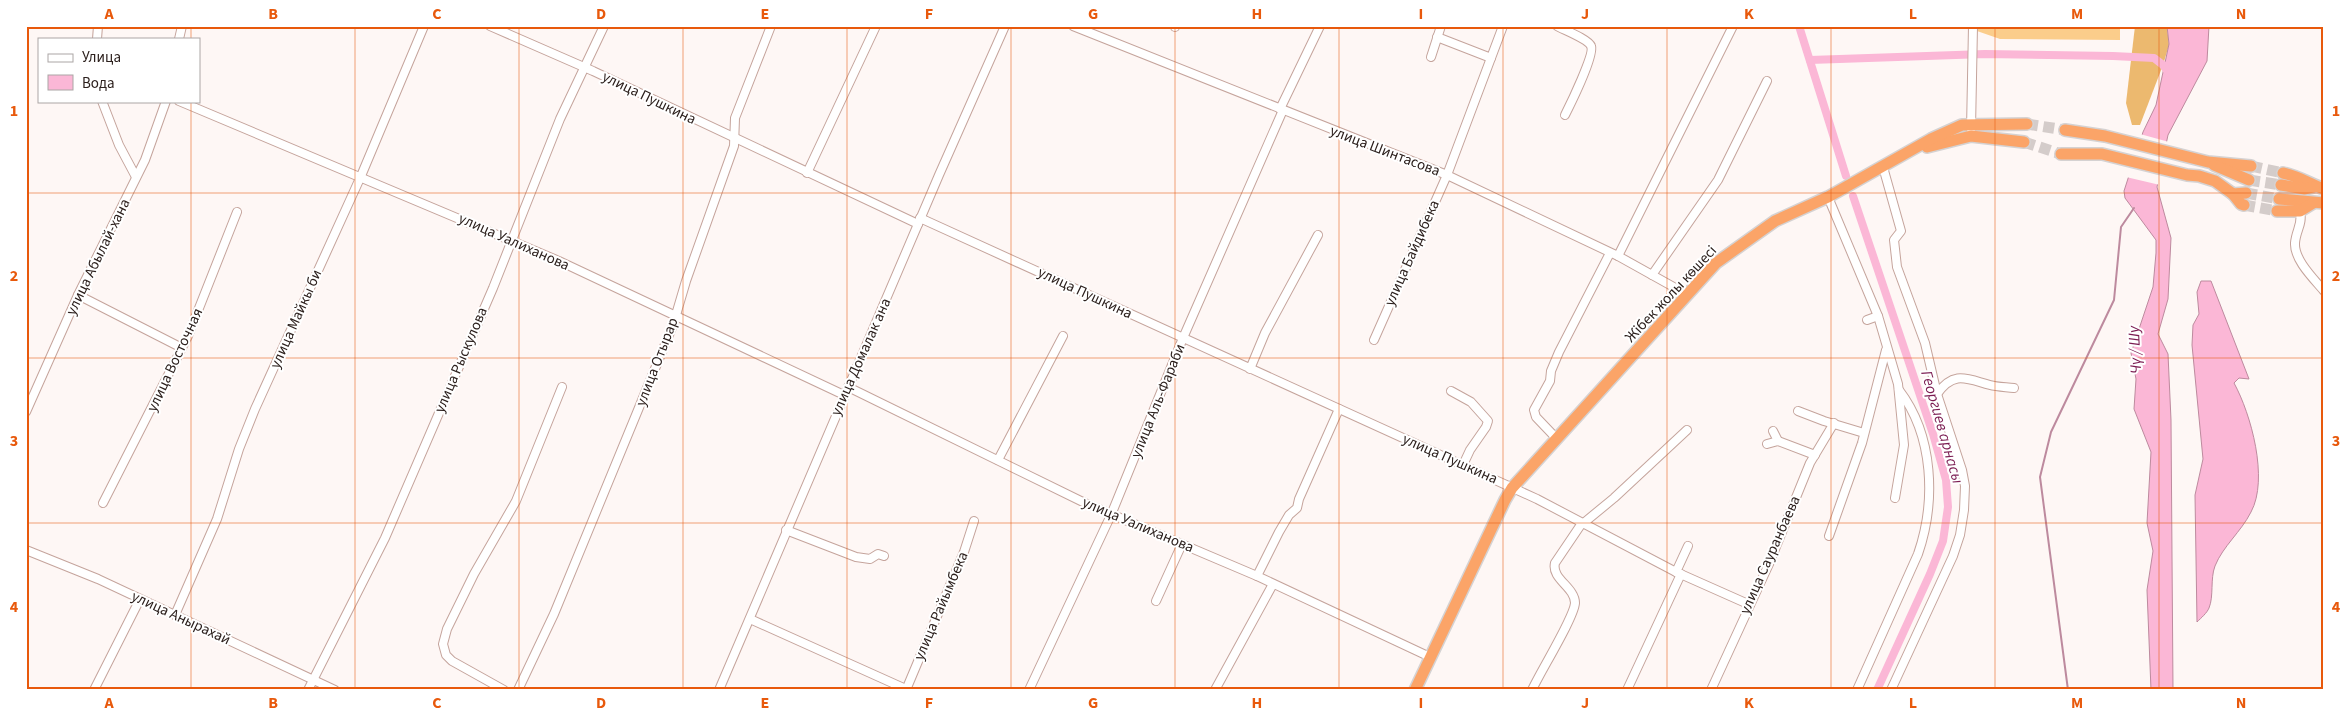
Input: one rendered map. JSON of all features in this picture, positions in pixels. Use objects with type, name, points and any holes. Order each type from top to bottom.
[{"type":"highway","points":[[1971,130],[2027,124]]},
{"type":"highway","points":[[1971,130],[2024,142]]},
{"type":"highway","name":"Жібек жолы көшесі","points":[[1415,690],[1512,488],[1716,263],[1775,221],[1828,197],[1914,150],[1971,130]]},
{"type":"highway","points":[[2065,130],[2105,136],[2187,156],[2208,162],[2248,180]]},
{"type":"highway","points":[[2061,154],[2102,154],[2215,181],[2231,193],[2245,199]]},
{"type":"highway","points":[[2208,162],[2251,166]]},
{"type":"highway","points":[[2283,173],[2321,188]]},
{"type":"highway","points":[[2281,186],[2305,189],[2321,188]]},
{"type":"highway","points":[[2279,199],[2319,203]]},
{"type":"highway","points":[[2277,211],[2300,211],[2319,203]]},
{"type":"street","name":"улица Майкы би","points":[[174,615],[217,519],[239,449],[255,409],[361,176],[424,26]]},
{"type":"street","name":"улица Пушкина","points":[[490,26],[585,68],[807,173],[1183,338],[1463,465],[1584,522],[1678,573],[1748,604]]},
{"type":"street","name":"улица Рыскулова","points":[[308,690],[376,555],[511,241],[560,119],[604,26]]},
{"type":"street","name":"улица Отырар","points":[[518,690],[554,614],[676,316],[686,281],[736,140],[734,132],[735,118],[771,26]]},
{"type":"street","points":[[807,173],[876,26]]},
{"type":"street","name":"улица Домалак ана","points":[[719,690],[844,395],[1005,26]]},
{"type":"street","name":"улица Шинтасова","points":[[1072,26],[1446,175],[1614,255],[1688,295]]},
{"type":"street","name":"улица Аль-Фараби","points":[[1029,690],[1111,515],[1183,338],[1281,110],[1320,26]]},
{"type":"street","points":[[1431,57],[1441,26]]},
{"type":"street","name":"улица Байдибека","points":[[1374,340],[1446,175],[1503,26]]},
{"type":"street","points":[[1557,26],[1588,42],[1592,47],[1581,84],[1565,116]]},
{"type":"street","points":[[1557,439],[1536,417],[1534,410],[1550,381],[1550,371],[1614,255],[1732,26]]},
{"type":"street","points":[[1971,130],[1972,26]]},
{"type":"street","points":[[1437,37],[1491,58]]},
{"type":"street","name":"Жібек жолы көшесі","points":[[1652,275],[1718,180],[1767,81]]},
{"type":"street","points":[[102,102],[119,145],[136,177]]},
{"type":"street","name":"улица Абылай-хана","points":[[26,412],[78,296],[157,131],[166,102]]},
{"type":"street","name":"улица Уалиханова","points":[[182,102],[244,127],[262,138],[361,176],[593,276],[844,395]]},
{"type":"street","points":[[1883,168],[1901,231],[1894,240],[1897,267],[1925,343],[1938,394],[1962,470],[1964,510],[1960,535],[1953,556],[1891,690]]},
{"type":"street","points":[[1828,197],[1878,316],[1886,350],[1899,390],[1904,445],[1895,498]]},
{"type":"street","points":[[2300,211],[2301,224],[2295,242],[2296,249],[2303,265],[2324,291]]},
{"type":"street","name":"улица Восточная","points":[[103,503],[182,348],[237,212]]},
{"type":"street","points":[[1250,369],[1265,333],[1318,236]]},
{"type":"street","points":[[78,296],[182,348]]},
{"type":"street","points":[[1867,320],[1878,316]]},
{"type":"street","points":[[998,460],[1063,336]]},
{"type":"street","points":[[1830,536],[1864,433],[1886,350]]},
{"type":"street","points":[[1938,394],[1947,383],[1960,377],[2014,388]]},
{"type":"street","points":[[1982,382],[1982,391]]},
{"type":"street","points":[[504,690],[452,661],[446,655],[443,644],[447,629],[474,574],[516,501],[562,387]]},
{"type":"street","name":"улица Уалиханова","points":[[848,387],[1111,515],[1257,576],[1430,657]]},
{"type":"street","points":[[1857,690],[1918,554],[1923,540],[1929,503],[1930,482],[1923,444],[1911,407],[1899,390]]},
{"type":"street","points":[[1451,392],[1471,402],[1488,421],[1463,465]]},
{"type":"street","points":[[1257,576],[1289,515],[1297,508],[1299,499],[1339,409]]},
{"type":"street","points":[[1798,411],[1824,422],[1834,423],[1864,433]]},
{"type":"street","name":"улица Сауранбаева","points":[[1711,690],[1748,604],[1769,564],[1814,455],[1834,423]]},
{"type":"street","points":[[1532,690],[1569,621],[1575,604],[1572,595],[1554,570],[1555,563],[1584,522],[1688,430]]},
{"type":"street","points":[[1773,431],[1778,441]]},
{"type":"street","points":[[1767,444],[1778,441],[1814,455]]},
{"type":"street","name":"улица Райымбека","points":[[906,690],[964,552],[974,521]]},
{"type":"street","points":[[786,530],[856,558],[870,559],[878,554],[884,556]]},
{"type":"street","points":[[1156,601],[1182,544]]},
{"type":"street","points":[[1627,690],[1688,546]]},
{"type":"street","name":"улица Анырахай","points":[[26,550],[140,599],[335,690]]},
{"type":"street","points":[[1215,690],[1273,584]]},
{"type":"street","points":[[94,690],[140,599]]},
{"type":"street","points":[[750,619],[906,690]]},
{"type":"shaded area","points":[[1978,26],[2120,26],[2120,40],[2000,39],[1977,31]]},
{"type":"shaded area","points":[[2135,26],[2167,26],[2169,45],[2140,125],[2132,125],[2126,103]]},
{"type":"water","name":"Чү / Шу","points":[[2167,26],[2209,26],[2207,61],[2168,135],[2157,187],[2171,238],[2168,299],[2158,334],[2168,354],[2171,420],[2173,690],[2151,690],[2147,590],[2153,551],[2147,523],[2151,452],[2134,409],[2136,379],[2131,353],[2153,287],[2156,240],[2125,198],[2124,191],[2143,132],[2156,105],[2169,44]]},
{"type":"water","points":[[2201,281],[2211,281],[2249,379],[2239,378],[2234,383],[2252,429],[2256,447],[2258,482],[2256,498],[2251,512],[2218,559],[2213,576],[2209,608],[2197,622],[2195,495],[2203,459],[2192,345],[2193,325],[2199,314],[2197,292]]},
{"type":"pier","points":[[2140,134],[2169,142],[2160,185],[2126,177]]},
{"type":"waterway","points":[[1799,26],[1846,176]]},
{"type":"waterway","points":[[1810,60],[1985,54],[2113,56],[2154,58],[2169,73]]},
{"type":"waterway","name":"Георгиев арнасы","points":[[1853,196],[1933,434],[1946,480],[1948,507],[1943,541],[1877,690]]},
{"type":"waterway","points":[[2068,690],[2040,477],[2051,432],[2114,300],[2121,227],[2134,208]]},
{"type":"tunnel","points":[[2027,124],[2065,130]]},
{"type":"tunnel","points":[[2024,142],[2061,154]]},
{"type":"tunnel","points":[[2251,166],[2283,173]]},
{"type":"tunnel","points":[[2249,180],[2281,185]]},
{"type":"tunnel","points":[[2246,193],[2279,199]]},
{"type":"tunnel","points":[[2244,205],[2277,211]]}]
